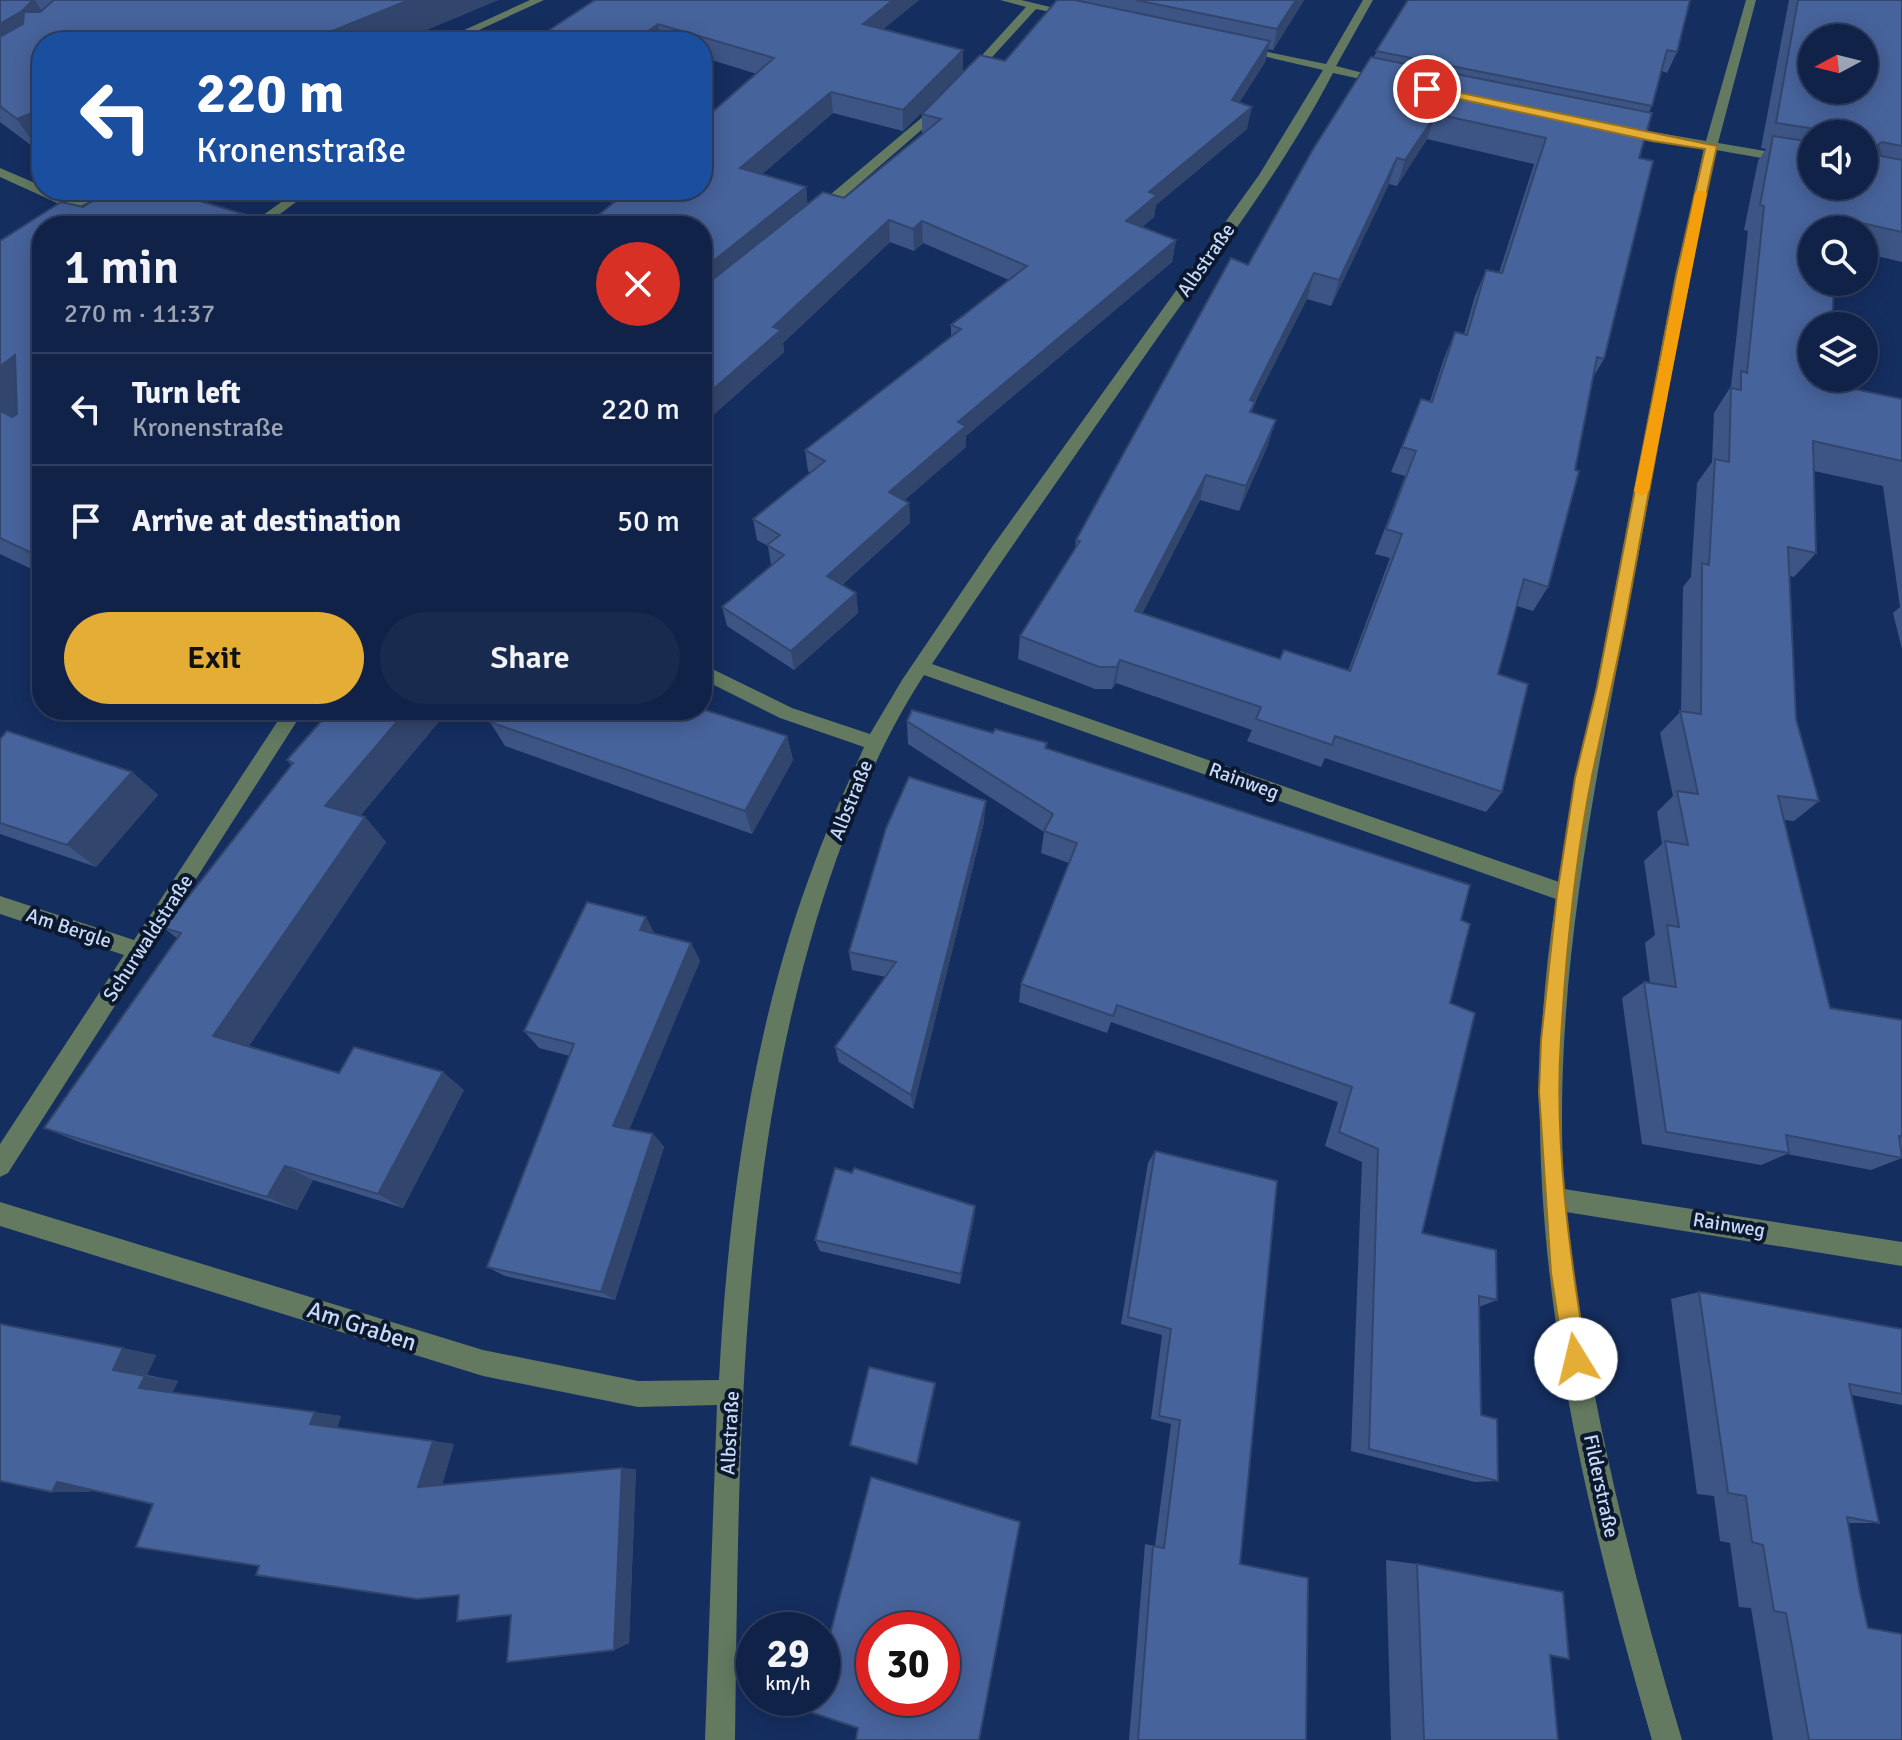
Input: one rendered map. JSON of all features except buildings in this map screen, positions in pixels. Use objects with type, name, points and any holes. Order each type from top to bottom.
[{"type":"street","points":[[467,32],[539,0]]},
{"type":"street","points":[[1005,0],[1094,18]]},
{"type":"street","name":"Albstraße","points":[[720,1740],[732,1392],[747,1208],[771,1048],[789,972],[839,826],[875,743],[921,667],[1007,534],[1264,179],[1330,68],[1345,34],[1368,0]]},
{"type":"street","name":"Filderstraße","points":[[1667,1740],[1618,1563],[1593,1452],[1562,1273],[1555,1199],[1551,1040],[1583,778],[1605,687],[1682,276],[1724,87],[1751,0]]},
{"type":"street","points":[[809,219],[927,122],[1033,6]]},
{"type":"street","points":[[1227,46],[1403,84]]},
{"type":"street","points":[[1608,128],[1798,161]]},
{"type":"street","points":[[0,172],[32,186]]},
{"type":"street","points":[[63,200],[74,205]]},
{"type":"street","points":[[54,216],[85,200]]},
{"type":"street","points":[[269,216],[292,200]]},
{"type":"street","name":"Rainweg","points":[[921,667],[1567,894]]},
{"type":"street","points":[[712,676],[786,713],[875,743]]},
{"type":"street","name":"Schurwaldstraße","points":[[0,1165],[289,720]]},
{"type":"street","name":"Am Bergle","points":[[0,905],[139,951]]},
{"type":"street","name":"Rainweg","points":[[1555,1199],[1902,1254]]},
{"type":"street","name":"Am Graben","points":[[0,1214],[483,1363],[638,1394],[732,1392]]},
{"type":"slow traffic","points":[[1642,491],[1682,276],[1701,193]]},
{"type":"route","points":[[1427,89],[1652,137],[1711,146],[1652,428],[1605,687],[1583,778],[1567,894],[1551,1040],[1549,1092],[1562,1273],[1576,1359]]}]
